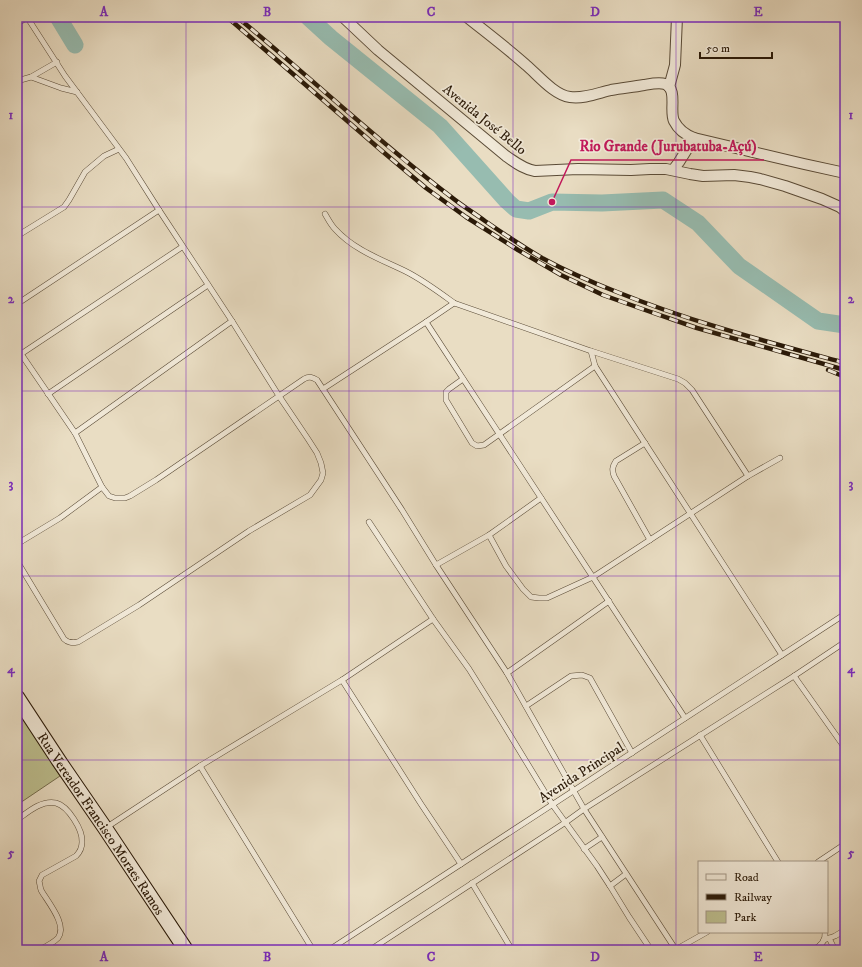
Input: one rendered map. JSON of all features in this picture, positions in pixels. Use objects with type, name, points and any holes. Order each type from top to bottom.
[{"type":"street","name":"Avenida José Bello","points":[[343,17],[378,50],[506,156],[528,170],[666,169],[703,176],[734,175],[760,179],[822,199],[845,211]]},
{"type":"street","points":[[467,17],[527,65],[554,90],[568,97],[580,97],[650,84],[665,84],[669,87],[672,94],[674,120],[682,131],[689,136],[845,173]]},
{"type":"street","points":[[669,87],[675,64],[678,17]]},
{"type":"street","points":[[673,170],[694,138]]},
{"type":"street","name":"Rua Vereador Francisco Moraes Ramos","points":[[17,697],[186,950]]},
{"type":"lane","points":[[17,24],[27,17],[56,62],[147,190],[182,247],[232,321],[317,453],[323,473],[321,480],[310,495],[249,531],[139,605],[75,643],[67,642],[64,639],[17,561]]},
{"type":"lane","points":[[17,81],[31,77],[56,62]]},
{"type":"lane","points":[[31,77],[77,92]]},
{"type":"lane","points":[[17,236],[64,207],[85,172],[104,156],[119,149]]},
{"type":"lane","points":[[17,304],[159,210]]},
{"type":"lane","points":[[324,214],[334,228],[352,244],[406,272],[438,291],[454,303],[591,351],[678,378],[685,382],[692,390],[748,476]]},
{"type":"lane","points":[[21,354],[182,247]]},
{"type":"lane","points":[[48,394],[208,285]]},
{"type":"lane","points":[[323,389],[454,303]]},
{"type":"lane","points":[[75,433],[232,321]]},
{"type":"lane","points":[[426,322],[685,718]]},
{"type":"lane","points":[[17,348],[75,433],[102,487],[109,496],[115,498],[125,498],[130,496],[156,480],[307,377],[317,380],[507,673],[584,809],[676,950],[705,933]]},
{"type":"lane","points":[[591,351],[595,366],[782,655]]},
{"type":"lane","points":[[464,379],[446,392],[446,400],[472,443],[477,446],[484,445],[595,366]]},
{"type":"lane","points":[[645,444],[616,461],[612,470],[650,540]]},
{"type":"lane","points":[[489,535],[518,584],[531,597],[547,598],[593,577],[748,476],[780,458]]},
{"type":"lane","points":[[17,544],[60,518],[102,487]]},
{"type":"lane","points":[[436,565],[489,535],[542,498]]},
{"type":"lane","points":[[369,522],[433,619],[473,675],[552,804],[610,886],[651,950]]},
{"type":"lane","points":[[507,673],[609,601]]},
{"type":"lane","name":"Avenida Principal","points":[[329,950],[845,614]]},
{"type":"lane","points":[[105,828],[200,766],[342,680],[433,619]]},
{"type":"lane","points":[[370,950],[584,809],[845,642]]},
{"type":"lane","points":[[526,706],[571,676],[582,675],[590,678],[632,753]]},
{"type":"lane","points":[[794,676],[845,748]]},
{"type":"lane","points":[[342,680],[461,864]]},
{"type":"lane","points":[[700,735],[777,861]]},
{"type":"lane","points":[[200,766],[313,950]]},
{"type":"lane","points":[[17,820],[38,806],[47,803],[56,803],[67,810],[80,828],[82,842],[80,852],[76,856],[42,875],[39,881],[40,888],[58,918],[60,925],[60,931],[57,938],[48,946],[39,950]]},
{"type":"lane","points":[[584,849],[602,837]]},
{"type":"lane","points":[[820,861],[845,844]]},
{"type":"lane","points":[[610,886],[626,874]]},
{"type":"lane","points":[[472,883],[512,950]]},
{"type":"lane","points":[[813,950],[827,939],[845,930]]},
{"type":"lane","points":[[825,933],[827,939],[835,950]]},
{"type":"green space","points":[[17,709],[60,776],[17,805]]},
{"type":"waterway","points":[[58,17],[75,45]]},
{"type":"waterway","points":[[308,17],[331,38],[440,126],[507,201],[516,209],[529,211],[552,202],[602,203],[663,200],[698,223],[739,266],[818,321],[845,325]]},
{"type":"railway","points":[[227,17],[426,188],[466,217],[561,275],[603,295],[697,328],[845,370]]},
{"type":"railway","points":[[237,17],[423,175],[463,206],[542,258],[569,272],[673,313],[730,331],[845,363]]},
{"type":"railway","points":[[828,370],[845,377]]},
{"type":"place","name":"Rio Grande (Jurubatuba-Açú)","points":[[552,202]]}]
